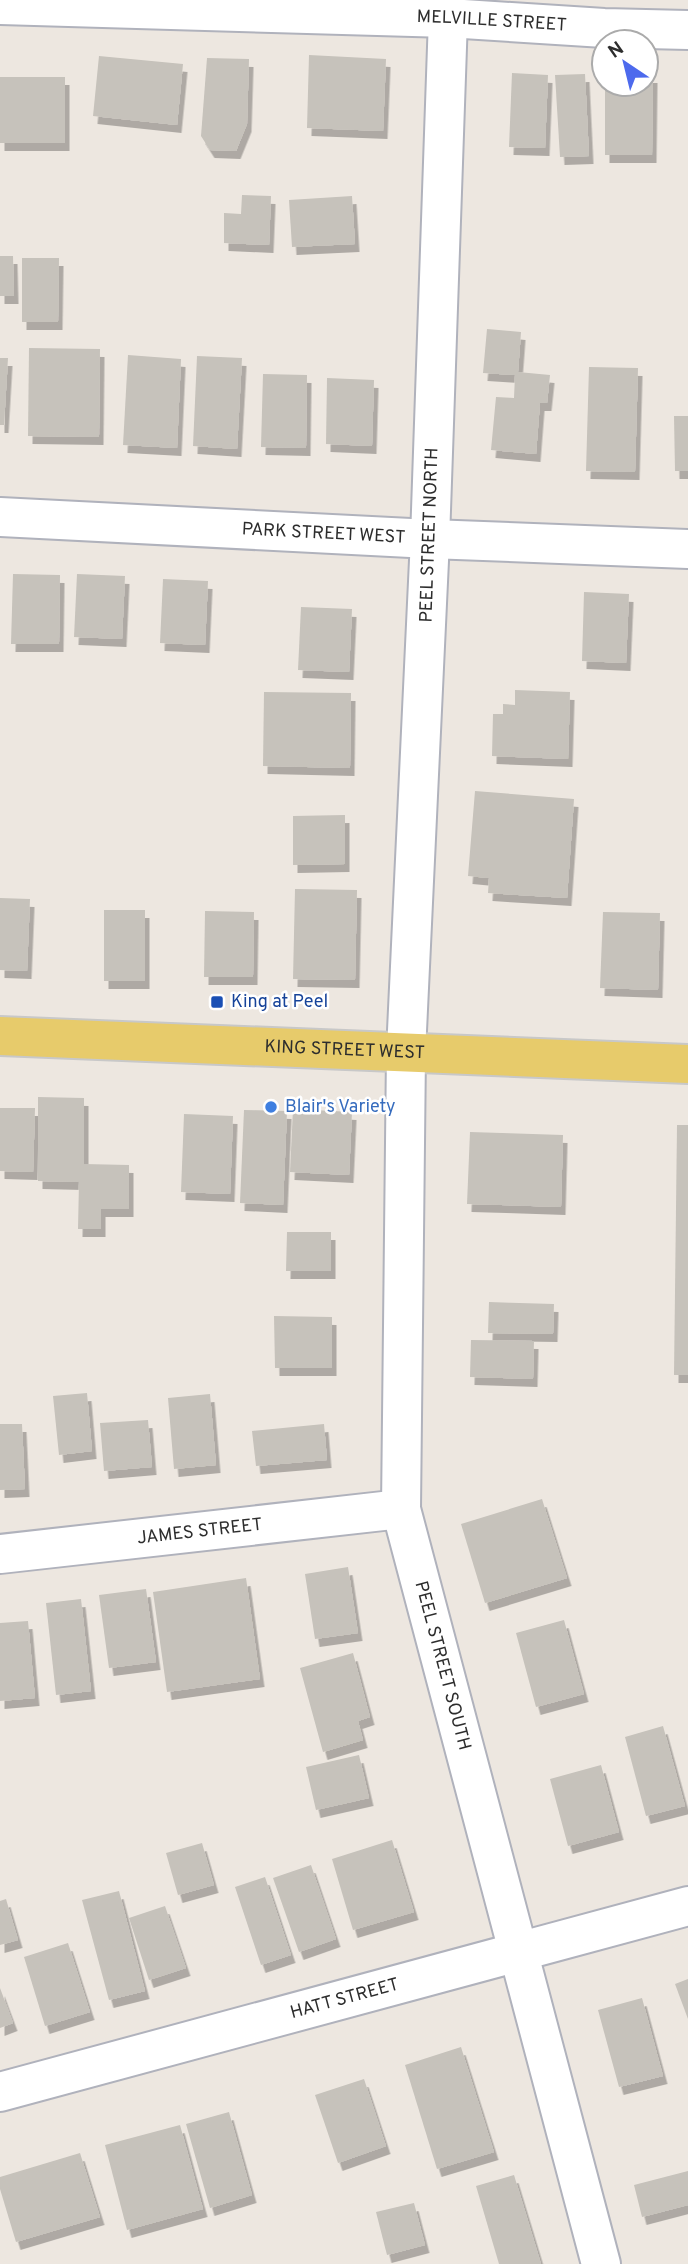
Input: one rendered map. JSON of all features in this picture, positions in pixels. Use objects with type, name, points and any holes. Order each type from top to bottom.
[{"type":"main road","name":"KING STREET WEST","points":[[0,1036],[688,1064]]},
{"type":"street","name":"MELVILLE STREET","points":[[0,5],[448,18],[604,14],[688,30]]},
{"type":"street","name":"PEEL STREET NORTH","points":[[406,1052],[430,539],[448,18]]},
{"type":"street","name":"PARK STREET WEST","points":[[0,517],[688,549]]},
{"type":"street","name":"PEEL STREET SOUTH","points":[[406,1052],[401,1509],[601,2264]]},
{"type":"street","name":"JAMES STREET","points":[[0,1554],[401,1509]]},
{"type":"street","name":"HATT STREET","points":[[0,2092],[688,1906]]},
{"type":"building","points":[[309,55],[386,59],[383,131],[307,128]]},
{"type":"building","points":[[99,56],[183,64],[177,125],[93,116]]},
{"type":"building","points":[[207,58],[249,59],[247,124],[236,151],[210,150],[201,136]]},
{"type":"building","points":[[512,73],[548,75],[545,148],[509,147]]},
{"type":"building","points":[[585,74],[589,156],[560,157],[555,75]]},
{"type":"building","points":[[0,77],[65,77],[65,143],[0,143]]},
{"type":"building","points":[[605,98],[653,98],[652,155],[605,155]]},
{"type":"building","points":[[242,195],[271,196],[269,245],[224,243],[224,213],[241,214]]},
{"type":"building","points":[[352,196],[355,244],[292,247],[289,200]]},
{"type":"building","points":[[0,256],[13,256],[14,296],[0,296]]},
{"type":"building","points":[[22,258],[59,258],[58,322],[22,322]]},
{"type":"building","points":[[487,329],[521,332],[518,372],[550,375],[547,403],[540,403],[536,454],[491,450],[496,397],[514,398],[515,375],[483,373]]},
{"type":"building","points":[[29,348],[100,349],[99,437],[28,436]]},
{"type":"building","points":[[128,355],[181,359],[177,448],[123,445]]},
{"type":"building","points":[[197,356],[242,358],[237,449],[193,446]]},
{"type":"building","points":[[0,358],[8,358],[4,425],[0,425]]},
{"type":"building","points":[[589,367],[638,368],[635,472],[586,471]]},
{"type":"building","points":[[263,374],[307,375],[306,448],[261,447]]},
{"type":"building","points":[[327,378],[374,380],[372,446],[326,444]]},
{"type":"building","points":[[674,416],[688,416],[688,471],[675,471]]},
{"type":"building","points":[[13,574],[60,575],[59,644],[11,644]]},
{"type":"building","points":[[77,574],[125,576],[122,639],[74,637]]},
{"type":"building","points":[[163,579],[208,581],[205,645],[160,643]]},
{"type":"building","points":[[584,592],[629,594],[626,663],[582,661]]},
{"type":"building","points":[[301,607],[352,609],[349,672],[298,670]]},
{"type":"building","points":[[515,690],[570,692],[568,759],[492,756],[493,714],[503,714],[503,704],[515,705]]},
{"type":"building","points":[[264,692],[351,693],[350,768],[263,766]]},
{"type":"building","points":[[475,791],[574,799],[567,898],[488,893],[489,878],[468,876]]},
{"type":"building","points":[[345,815],[345,864],[293,865],[293,816]]},
{"type":"building","points":[[295,889],[357,890],[355,980],[293,979]]},
{"type":"building","points":[[0,898],[30,899],[27,971],[0,970]]},
{"type":"building","points":[[104,910],[145,910],[145,981],[104,981]]},
{"type":"building","points":[[205,911],[254,912],[253,977],[204,977]]},
{"type":"building","points":[[603,912],[660,913],[658,990],[600,988]]},
{"type":"building","points":[[38,1097],[84,1098],[84,1164],[129,1165],[129,1209],[101,1209],[101,1229],[78,1229],[79,1182],[38,1181]]},
{"type":"building","points":[[0,1108],[35,1108],[33,1172],[0,1171]]},
{"type":"building","points":[[293,1109],[352,1112],[349,1175],[290,1172]]},
{"type":"building","points":[[244,1110],[287,1111],[283,1205],[240,1203]]},
{"type":"building","points":[[184,1114],[233,1116],[230,1194],[181,1192]]},
{"type":"building","points":[[677,1125],[688,1125],[688,1375],[674,1375]]},
{"type":"building","points":[[470,1132],[563,1135],[561,1207],[467,1204]]},
{"type":"building","points":[[287,1232],[331,1232],[331,1271],[286,1271]]},
{"type":"building","points":[[489,1302],[554,1304],[553,1334],[488,1333]]},
{"type":"building","points":[[274,1316],[332,1317],[332,1368],[275,1368]]},
{"type":"building","points":[[471,1340],[534,1341],[533,1379],[470,1377]]},
{"type":"building","points":[[87,1393],[92,1451],[59,1455],[53,1396]]},
{"type":"building","points":[[210,1394],[216,1465],[174,1469],[168,1398]]},
{"type":"building","points":[[148,1420],[152,1467],[104,1471],[100,1423]]},
{"type":"building","points":[[0,1424],[22,1424],[25,1489],[0,1490]]},
{"type":"building","points":[[324,1424],[327,1460],[256,1466],[252,1431]]},
{"type":"building","points":[[542,1499],[567,1578],[485,1603],[461,1524]]},
{"type":"building","points":[[348,1567],[358,1633],[315,1639],[305,1574]]},
{"type":"building","points":[[246,1578],[260,1679],[167,1692],[153,1592]]},
{"type":"building","points":[[146,1589],[156,1662],[109,1668],[99,1595]]},
{"type":"building","points":[[81,1599],[91,1691],[56,1695],[46,1603]]},
{"type":"building","points":[[564,1620],[584,1694],[536,1707],[516,1633]]},
{"type":"building","points":[[28,1621],[35,1698],[0,1701],[0,1623]]},
{"type":"building","points":[[353,1653],[370,1717],[358,1721],[363,1740],[323,1752],[300,1668]]},
{"type":"building","points":[[663,1726],[685,1806],[646,1816],[625,1737]]},
{"type":"building","points":[[359,1755],[369,1798],[316,1810],[306,1767]]},
{"type":"building","points":[[601,1765],[619,1832],[568,1846],[550,1779]]},
{"type":"building","points":[[392,1840],[414,1912],[353,1930],[332,1859]]},
{"type":"building","points":[[202,1843],[214,1885],[178,1895],[166,1853]]},
{"type":"building","points":[[311,1865],[336,1939],[299,1952],[273,1878]]},
{"type":"building","points":[[265,1877],[291,1955],[261,1965],[235,1887]]},
{"type":"building","points":[[119,1891],[145,1991],[109,2000],[82,1900]]},
{"type":"building","points":[[6,1899],[18,1940],[0,1945],[0,1901]]},
{"type":"building","points":[[165,1906],[186,1968],[149,1980],[129,1918]]},
{"type":"building","points":[[68,1943],[90,2012],[45,2026],[24,1957]]},
{"type":"building","points":[[688,1979],[688,2019],[675,1984]]},
{"type":"building","points":[[0,1988],[13,2023],[0,2028]]},
{"type":"building","points":[[642,1998],[663,2076],[619,2087],[598,2010]]},
{"type":"building","points":[[461,2047],[494,2152],[437,2169],[405,2065]]},
{"type":"building","points":[[364,2079],[386,2146],[338,2163],[315,2095]]},
{"type":"building","points":[[229,2112],[252,2195],[210,2208],[186,2124]]},
{"type":"building","points":[[180,2125],[203,2209],[127,2230],[105,2145]]},
{"type":"building","points":[[80,2153],[100,2217],[16,2242],[0,2189],[0,2177]]},
{"type":"building","points":[[688,2171],[688,2205],[642,2217],[634,2185]]},
{"type":"building","points":[[514,2175],[541,2264],[499,2264],[476,2186]]},
{"type":"building","points":[[414,2203],[425,2245],[387,2255],[376,2212]]},
{"type":"place","name":"King at Peel","points":[[217,1002]]},
{"type":"place","name":"Blair's Variety","points":[[271,1107]]}]
